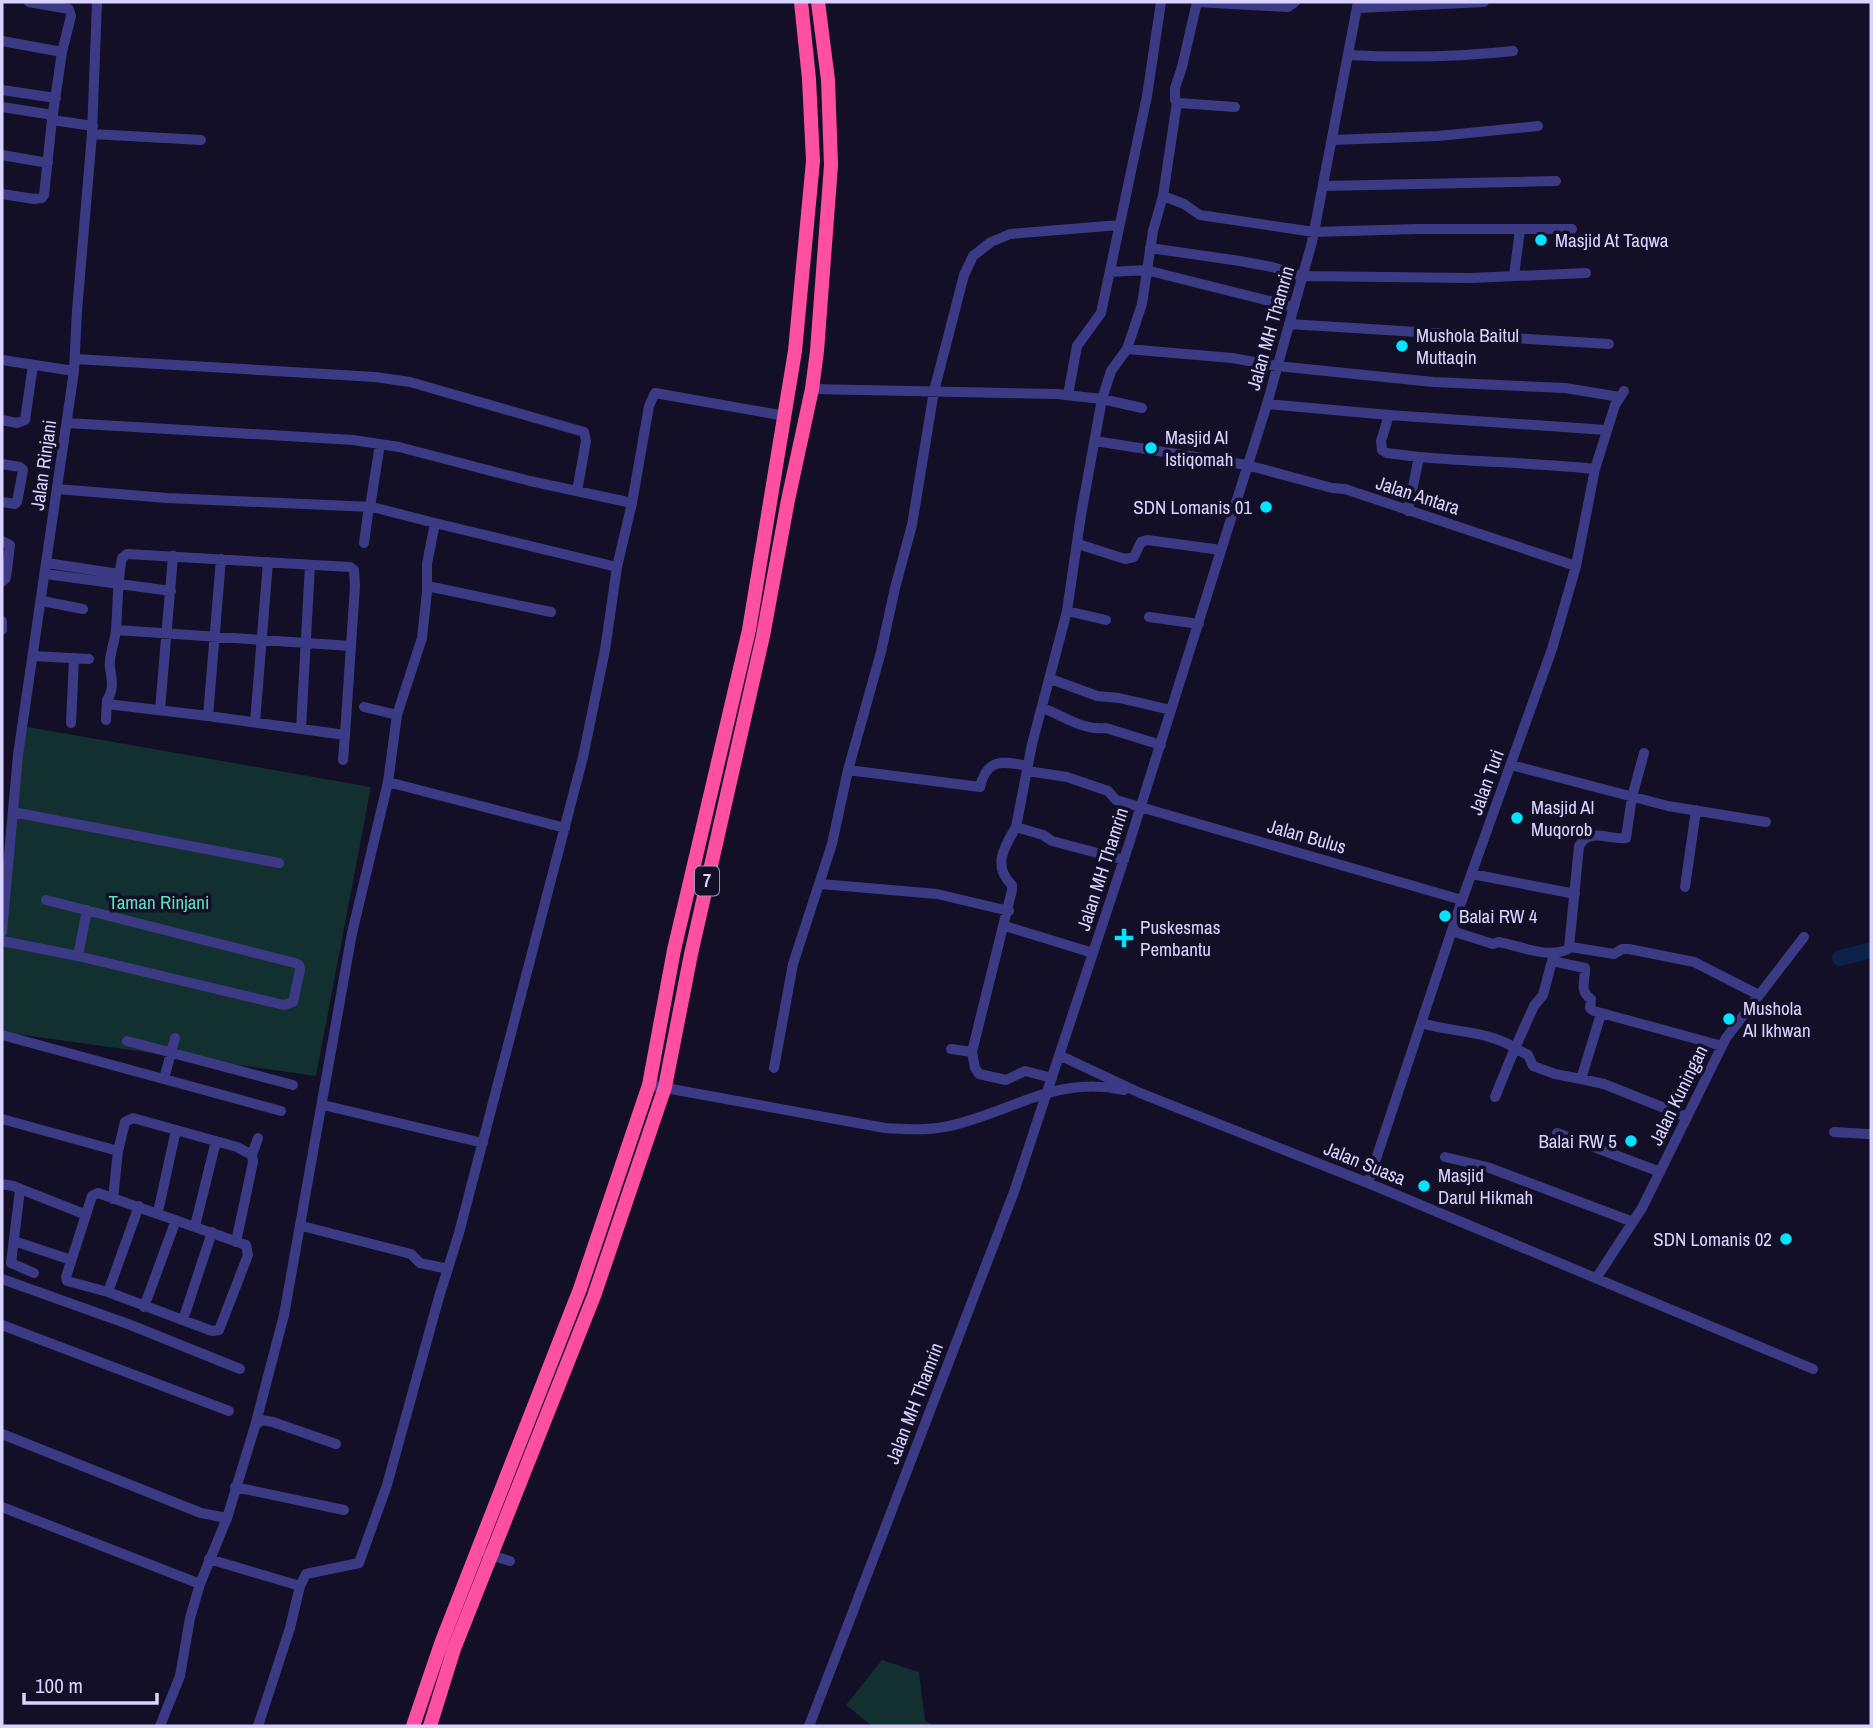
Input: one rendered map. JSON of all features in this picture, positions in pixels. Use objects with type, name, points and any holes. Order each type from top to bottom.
[{"type":"highway","name":"7","points":[[412,1726],[477,1550],[580,1289],[649,1085],[674,950],[749,630],[785,416],[813,161],[801,2]]},
{"type":"highway","name":"7","points":[[430,1726],[454,1649],[594,1296],[665,1087],[691,954],[764,636],[812,389],[831,165],[828,80],[818,2]]},
{"type":"highway","points":[[806,241],[825,244]]},
{"type":"highway","points":[[794,351],[817,351]]},
{"type":"highway","points":[[779,455],[798,457]]},
{"type":"highway","points":[[714,780],[730,783]]},
{"type":"street","points":[[2,194],[42,198],[62,52],[71,16],[69,9],[29,2]]},
{"type":"street","name":"Jalan Rinjani","points":[[2,932],[18,755],[74,371],[93,130],[97,2]]},
{"type":"street","points":[[1068,395],[1077,346],[1101,313],[1145,107],[1161,2]]},
{"type":"street","points":[[1052,1078],[1028,1071],[1006,1080],[982,1075],[976,1071],[972,1052],[1009,911],[1012,885],[1004,877],[1000,864],[1016,827],[1027,768],[1067,611],[1102,399],[1111,372],[1127,349],[1146,288],[1146,270],[1174,132],[1177,102],[1175,88],[1197,2],[1255,3],[1288,7],[1295,2]]},
{"type":"street","points":[[1357,5],[1484,2]]},
{"type":"street","name":"Jalan MH Thamrin","points":[[809,1726],[1014,1192],[1142,806],[1303,276],[1314,232],[1357,5]]},
{"type":"street","points":[[2,41],[62,52]]},
{"type":"street","points":[[1348,55],[1410,58],[1513,51]]},
{"type":"street","points":[[2,90],[55,98]]},
{"type":"street","points":[[1177,102],[1235,107]]},
{"type":"street","points":[[2,107],[93,130],[201,140]]},
{"type":"street","points":[[1332,140],[1438,136],[1538,126]]},
{"type":"street","points":[[2,155],[48,163]]},
{"type":"street","points":[[1323,186],[1556,181]]},
{"type":"street","points":[[1163,196],[1178,201],[1200,215],[1314,232],[1572,229]]},
{"type":"street","points":[[774,1068],[793,964],[821,884],[912,525],[934,391],[964,275],[973,256],[991,242],[1013,233],[1119,225]]},
{"type":"street","points":[[1514,275],[1520,230]]},
{"type":"street","points":[[1150,248],[1240,261],[1303,276],[1471,278],[1586,273]]},
{"type":"street","points":[[1110,272],[1146,270],[1293,307]]},
{"type":"street","points":[[1289,324],[1609,344]]},
{"type":"street","points":[[1127,349],[1232,358],[1277,366]]},
{"type":"street","points":[[75,359],[375,377],[410,382],[584,432],[586,441],[577,491]]},
{"type":"street","points":[[2,360],[74,371]]},
{"type":"street","points":[[2,421],[18,423],[25,420],[33,365]]},
{"type":"street","name":"Jalan Turi","points":[[1277,366],[1433,382],[1565,388],[1622,394],[1606,430],[1595,469],[1576,566],[1552,649],[1462,900],[1368,1182]]},
{"type":"street","points":[[812,389],[1068,395],[1142,408]]},
{"type":"street","points":[[258,1726],[300,1586],[306,1574],[359,1563],[387,1485],[549,895],[594,708],[617,567],[632,503],[649,406],[655,393],[785,416]]},
{"type":"street","points":[[1266,404],[1606,430]]},
{"type":"street","points":[[1389,415],[1381,441],[1382,450],[1387,453],[1497,464],[1526,462],[1595,469]]},
{"type":"street","points":[[66,423],[353,440],[632,503]]},
{"type":"street","name":"Jalan Antara","points":[[1096,441],[1247,465],[1332,488],[1345,489],[1576,566]]},
{"type":"street","points":[[364,542],[380,444]]},
{"type":"street","points":[[1408,511],[1419,457]]},
{"type":"street","points":[[2,464],[23,470],[17,502],[2,502]]},
{"type":"street","points":[[57,489],[167,498],[369,506],[617,567]]},
{"type":"street","points":[[160,1726],[180,1676],[190,1618],[200,1584],[227,1518],[256,1426],[284,1315],[302,1226],[352,933],[388,782],[397,715],[422,638],[427,564],[435,523]]},
{"type":"street","points":[[1078,544],[1125,559],[1134,556],[1142,542],[1147,540],[1221,551]]},
{"type":"street","points":[[2,541],[10,545],[7,576],[2,582]]},
{"type":"street","points":[[106,720],[113,675],[110,668],[116,630],[118,579],[122,558],[127,554],[350,567],[354,570],[355,586],[343,760]]},
{"type":"street","points":[[160,710],[173,556]]},
{"type":"street","points":[[208,716],[221,559]]},
{"type":"street","points":[[255,722],[268,562]]},
{"type":"street","points":[[301,729],[310,565]]},
{"type":"street","points":[[47,568],[118,579],[170,591]]},
{"type":"street","points":[[427,586],[551,612]]},
{"type":"street","points":[[42,601],[83,608]]},
{"type":"street","points":[[1067,611],[1106,620]]},
{"type":"street","points":[[1149,617],[1199,624]]},
{"type":"street","points":[[2,621],[2,630]]},
{"type":"street","points":[[116,630],[351,646]]},
{"type":"street","points":[[33,656],[89,659]]},
{"type":"street","points":[[72,723],[74,658]]},
{"type":"street","points":[[1051,679],[1097,696],[1119,698],[1171,710]]},
{"type":"street","points":[[107,702],[345,735]]},
{"type":"street","points":[[364,707],[397,715]]},
{"type":"street","points":[[1042,708],[1070,721],[1097,729],[1106,728],[1161,745]]},
{"type":"street","points":[[1569,948],[1579,846],[1589,835],[1626,838],[1632,797],[1644,753]]},
{"type":"street","name":"Jalan Bulus","points":[[848,770],[980,787],[987,769],[996,764],[1010,762],[1108,791],[1116,800],[1462,900]]},
{"type":"street","points":[[1511,765],[1632,797],[1766,822]]},
{"type":"street","points":[[388,782],[565,828]]},
{"type":"street","points":[[1685,887],[1696,810]]},
{"type":"street","points":[[13,812],[279,863]]},
{"type":"street","points":[[1016,827],[1043,835],[1052,841],[1124,860]]},
{"type":"street","points":[[1472,874],[1575,894]]},
{"type":"street","points":[[821,884],[937,894],[1009,911]]},
{"type":"street","points":[[2,941],[78,956],[284,1005],[293,1002],[300,970],[295,962],[46,900]]},
{"type":"street","points":[[78,956],[87,910]]},
{"type":"street","points":[[1005,926],[1093,953]]},
{"type":"street","points":[[1452,931],[1585,968],[1584,993],[1592,1000],[1591,1009],[1722,1046]]},
{"type":"street","name":"Jalan Kuningan","points":[[1597,1277],[1633,1222],[1660,1172],[1726,1038],[1804,937]]},
{"type":"street","points":[[1553,957],[1569,948],[1614,954],[1622,949],[1629,949],[1684,959],[1759,995]]},
{"type":"street","points":[[1495,1097],[1534,1006],[1544,995],[1553,957]]},
{"type":"street","points":[[1581,1079],[1601,1014]]},
{"type":"street","points":[[1422,1023],[1491,1036],[1528,1055],[1533,1066],[1555,1074],[1604,1084],[1687,1117]]},
{"type":"street","points":[[2,1035],[281,1111]]},
{"type":"street","points":[[164,1079],[175,1038]]},
{"type":"street","points":[[2,1041],[59,1054],[65,1053]]},
{"type":"street","points":[[127,1041],[293,1085]]},
{"type":"street","points":[[951,1049],[972,1052]]},
{"type":"street","name":"Jalan Suasa","points":[[1059,1055],[1140,1093],[1368,1182],[1813,1369]]},
{"type":"street","points":[[649,1085],[884,1128],[913,1129],[951,1126],[1047,1091],[1094,1086],[1140,1093]]},
{"type":"street","points":[[323,1105],[483,1143]]},
{"type":"street","points":[[2,1119],[118,1151]]},
{"type":"street","points":[[113,1199],[118,1151],[123,1126],[129,1119],[237,1147],[252,1155]]},
{"type":"street","points":[[158,1212],[176,1130]]},
{"type":"street","points":[[1834,1132],[1868,1134]]},
{"type":"street","points":[[1557,1133],[1660,1172]]},
{"type":"street","points":[[236,1242],[253,1162],[252,1155],[258,1138]]},
{"type":"street","points":[[195,1226],[215,1141]]},
{"type":"street","points":[[1446,1157],[1487,1167],[1633,1222]]},
{"type":"street","points":[[2,1184],[84,1214]]},
{"type":"street","points":[[2,1190],[20,1191]]},
{"type":"street","points":[[20,1191],[12,1264],[34,1273]]},
{"type":"street","points":[[98,1193],[139,1206],[246,1245],[248,1255],[219,1330],[212,1331],[108,1292],[67,1281],[84,1214],[92,1196],[98,1193]]},
{"type":"street","points":[[108,1292],[139,1206]]},
{"type":"street","points":[[144,1307],[176,1220]]},
{"type":"street","points":[[302,1226],[411,1254],[420,1262],[448,1269]]},
{"type":"street","points":[[183,1320],[212,1232]]},
{"type":"street","points":[[14,1241],[71,1260]]},
{"type":"street","points":[[2,1279],[128,1324],[240,1369]]},
{"type":"street","points":[[2,1325],[229,1411]]},
{"type":"street","points":[[256,1426],[261,1420],[273,1422],[335,1444]]},
{"type":"street","points":[[2,1434],[201,1513],[227,1518]]},
{"type":"street","points":[[235,1487],[344,1510]]},
{"type":"street","points":[[2,1507],[200,1584]]},
{"type":"street","points":[[477,1550],[510,1561]]},
{"type":"street","points":[[209,1559],[300,1586]]},
{"type":"green space","name":"Taman Rinjani","points":[[22,726],[371,787],[316,1076],[2,1032],[2,953]]},
{"type":"green space","points":[[882,1660],[919,1672],[925,1721],[934,1726],[872,1726],[846,1705]]},
{"type":"waterway","points":[[1840,958],[1871,950]]},
{"type":"place","name":"Masjid At Taqwa","points":[[1541,240]]},
{"type":"place","name":"Mushola Baitul Muttaqin","points":[[1402,346]]},
{"type":"place","name":"Masjid Al Istiqomah","points":[[1151,448]]},
{"type":"place","name":"SDN Lomanis 01","points":[[1266,507]]},
{"type":"place","name":"Masjid Al Muqorob","points":[[1517,818]]},
{"type":"place","name":"Balai RW 4","points":[[1445,916]]},
{"type":"place","name":"Puskesmas Pembantu","points":[[1124,938]]},
{"type":"place","name":"Mushola Al Ikhwan","points":[[1729,1019]]},
{"type":"place","name":"Balai RW 5","points":[[1631,1141]]},
{"type":"place","name":"Masjid Darul Hikmah","points":[[1424,1186]]},
{"type":"place","name":"SDN Lomanis 02","points":[[1786,1239]]}]
